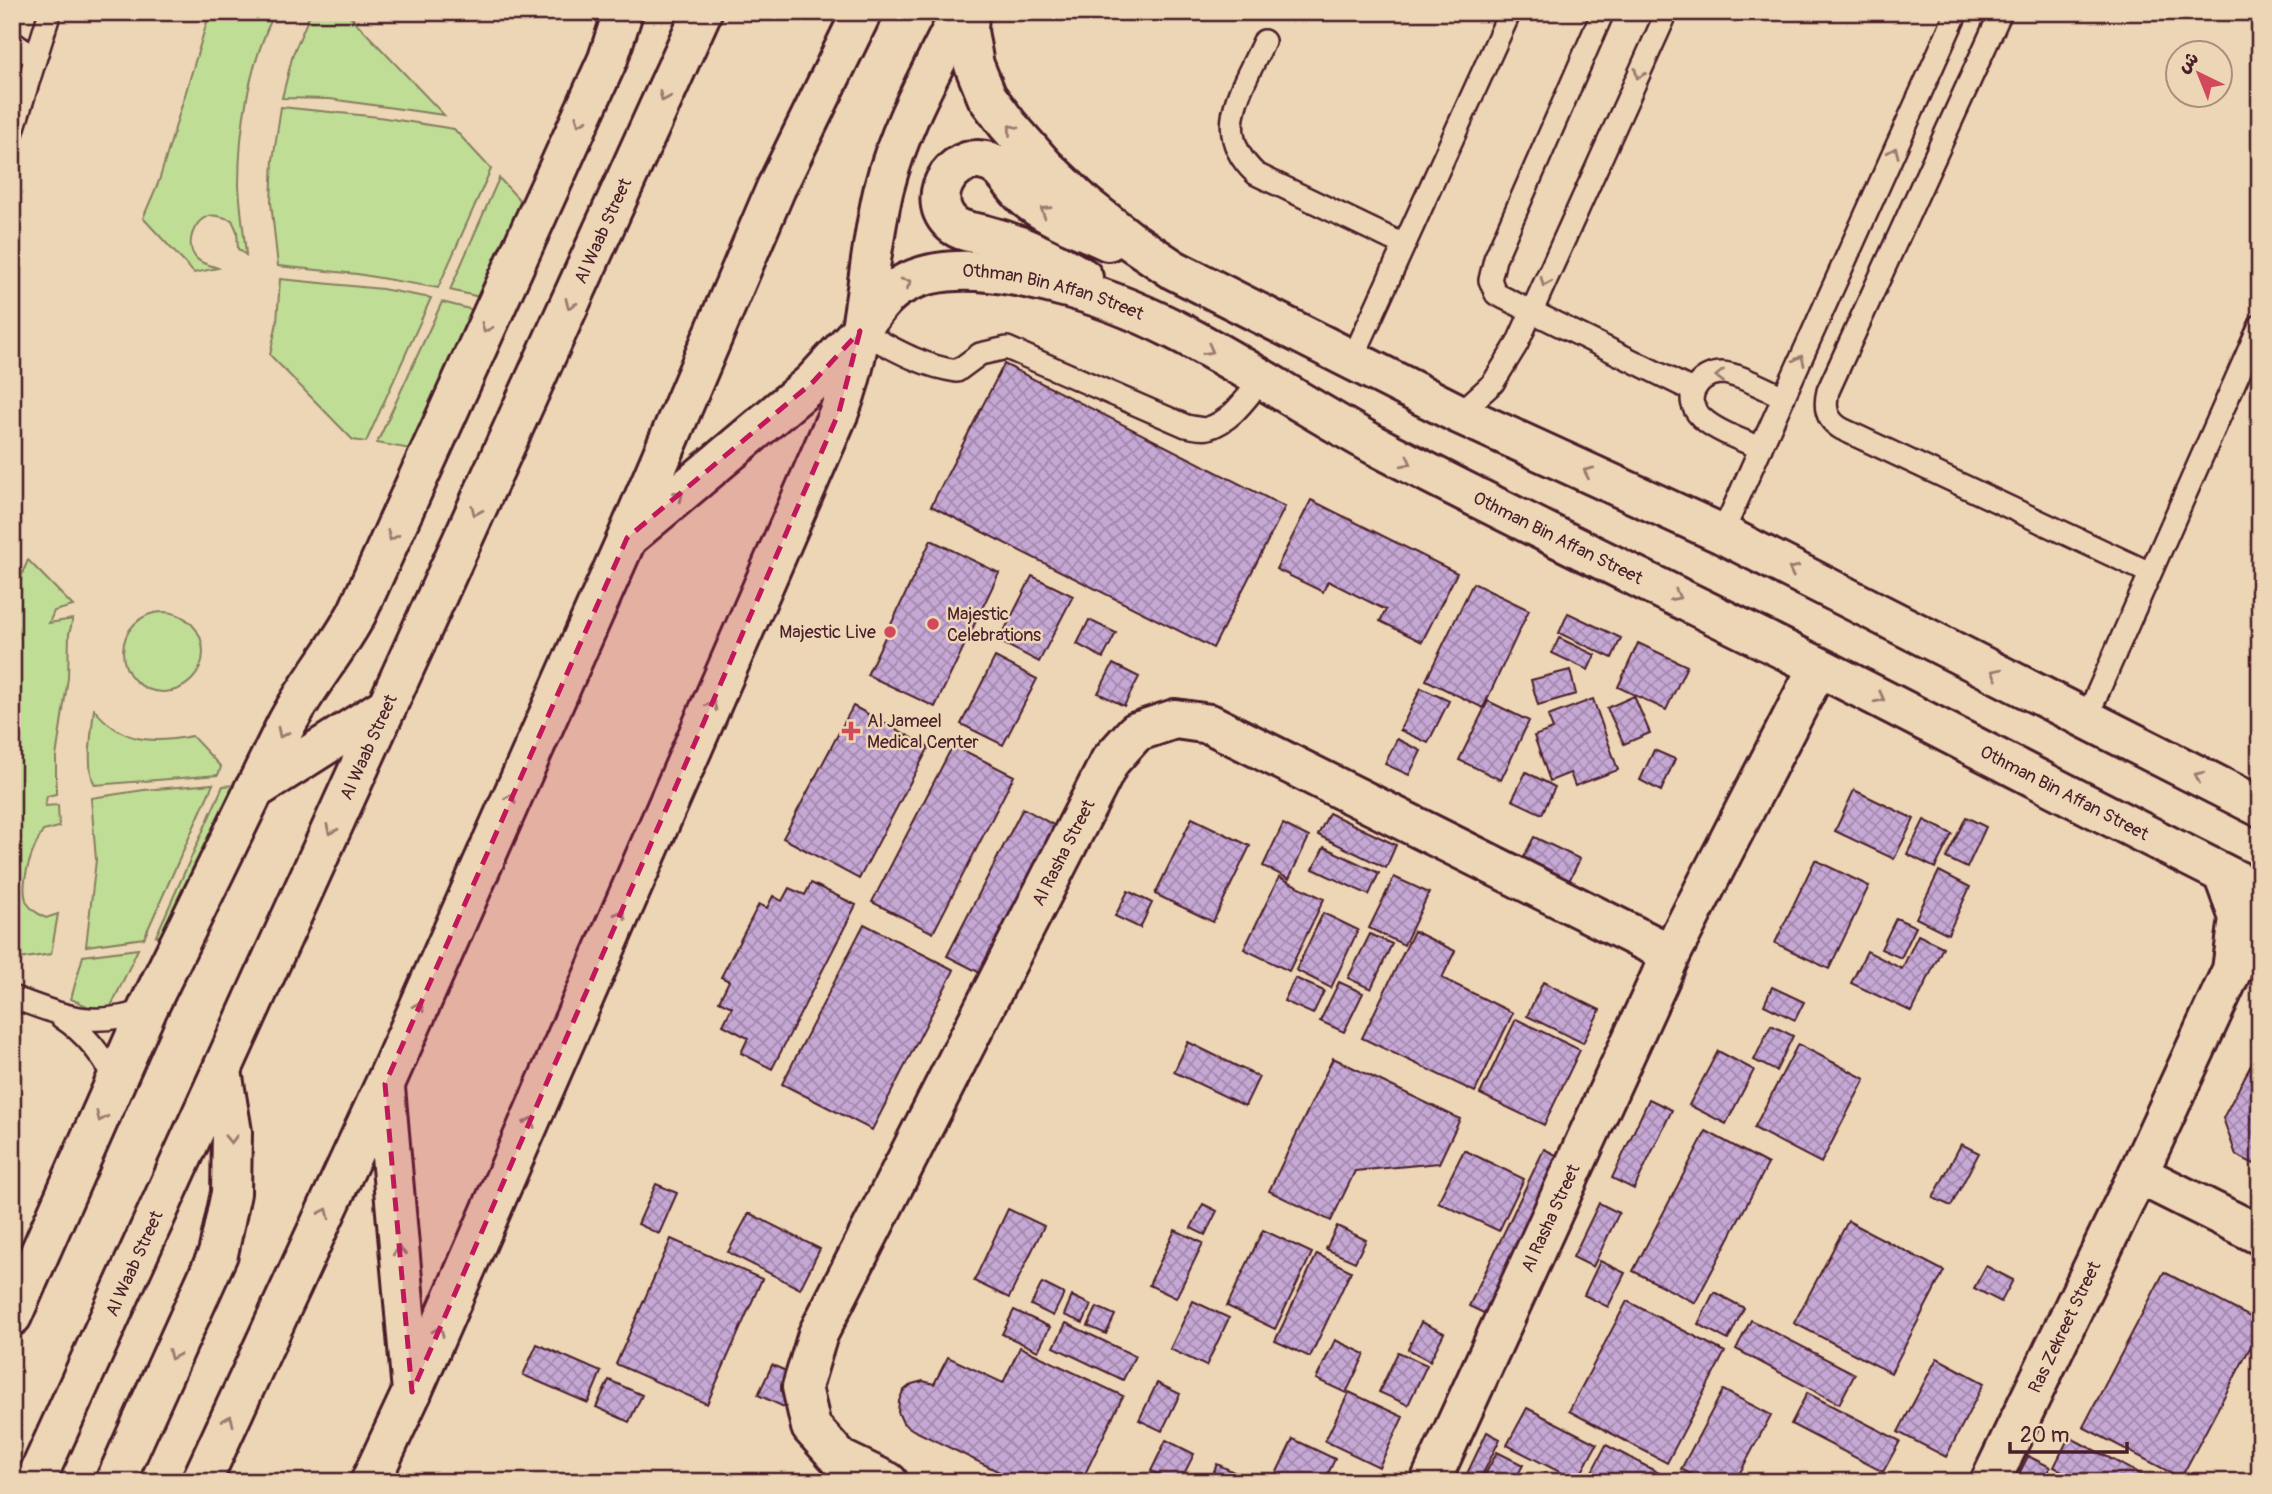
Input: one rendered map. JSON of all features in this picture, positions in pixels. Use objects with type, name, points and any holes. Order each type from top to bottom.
[{"type":"street","points":[[12,1316],[147,1010],[253,791],[296,706],[340,643],[357,613],[608,59],[623,12]]},
{"type":"street","points":[[684,52],[685,12]]},
{"type":"street","name":"Al Waab Street","points":[[35,1482],[702,12]]},
{"type":"street","points":[[201,1482],[385,1084],[627,538],[776,188],[862,12]]},
{"type":"street","points":[[370,1482],[412,1392],[839,412],[857,359],[878,220],[892,158],[905,125],[961,12]]},
{"type":"street","points":[[969,12],[968,31],[974,65],[987,97],[1008,125],[1045,167],[1085,205],[1174,270]]},
{"type":"street","points":[[1150,316],[1048,258],[1000,239],[963,230],[951,223],[940,201],[946,176],[968,161],[981,160],[993,164],[1025,198],[1042,210],[1174,270],[1459,414],[1722,534],[2260,807]]},
{"type":"street","name":"Othman Bin Affan Street","points":[[627,538],[804,390],[860,331],[877,306],[899,286],[927,274],[957,271],[1007,275],[1055,284],[1104,298],[1150,316],[1382,449],[2260,892]]},
{"type":"street","name":"Al Rasha Street","points":[[1430,1482],[1671,954],[1818,667]]},
{"type":"street","points":[[253,791],[387,706]]},
{"type":"street","name":"Al Rasha Street","points":[[888,1482],[840,1459],[811,1427],[802,1387],[818,1334],[1110,761],[1136,733],[1175,719],[1210,724],[1671,954]]},
{"type":"street","name":"Ras Zekreet Street","points":[[1990,1482],[2138,1174],[2232,970],[2239,918],[2223,874]]},
{"type":"street","name":"Ras Zekreet Street","points":[[2232,970],[2260,939]]},
{"type":"street","points":[[115,1482],[218,1254],[231,1193],[232,1132],[222,1071]]},
{"type":"street","points":[[385,1084],[412,1392]]},
{"type":"street","points":[[2138,1174],[2260,1235]]},
{"type":"lane","points":[[12,134],[50,12]]},
{"type":"lane","points":[[1352,360],[1510,12]]},
{"type":"lane","points":[[1602,12],[1496,259],[1490,280],[1496,294],[1694,390]]},
{"type":"lane","points":[[1459,414],[1493,383],[1506,364],[1667,12]]},
{"type":"lane","points":[[1722,534],[1957,12]]},
{"type":"lane","points":[[2001,12],[1828,391],[1825,407],[1834,424],[1842,429],[2150,573]]},
{"type":"lane","points":[[1264,41],[1232,116],[1233,142],[1238,154],[1256,174],[1404,245]]},
{"type":"lane","points":[[12,42],[35,58]]},
{"type":"lane","points":[[2086,719],[2260,325]]},
{"type":"lane","points":[[860,331],[914,360],[935,368],[957,371],[980,354],[1007,348],[1186,426],[1206,429],[1227,417],[1242,404],[1262,379]]},
{"type":"lane","points":[[1761,448],[1703,421],[1693,402],[1694,390],[1708,376],[1719,373],[1729,374],[1784,397]]},
{"type":"lane","points":[[12,997],[77,1019],[124,1017],[147,1010]]},
{"type":"lane","points":[[54,1012],[74,1025],[91,1042],[116,1083]]},
{"type":"highlighted area","points":[[860,331],[839,412],[412,1392],[385,1084],[627,538],[813,382]]},
{"type":"green space","points":[[210,12],[275,12],[252,75],[241,141],[239,185],[246,255],[238,249],[237,231],[232,220],[218,216],[203,218],[192,234],[193,254],[199,261],[218,268],[194,273],[143,218],[159,181]]},
{"type":"green space","points":[[311,12],[346,12],[444,115],[330,99],[282,98],[293,54]]},
{"type":"green space","points":[[281,107],[379,117],[454,129],[491,169],[438,288],[357,274],[278,266],[271,202],[273,160]]},
{"type":"green space","points":[[499,178],[525,206],[484,298],[450,290]]},
{"type":"green space","points":[[280,279],[382,289],[431,298],[366,442],[353,440],[270,355],[277,322]]},
{"type":"green space","points":[[442,302],[477,311],[416,450],[377,443]]},
{"type":"green space","points":[[28,560],[73,606],[54,611],[49,623],[73,619],[69,634],[68,678],[56,757],[56,794],[47,796],[45,806],[58,805],[59,827],[43,831],[32,855],[25,883],[26,900],[32,909],[46,918],[58,914],[51,954],[12,960],[12,598]]},
{"type":"green space","points":[[163,612],[178,615],[191,624],[200,637],[203,652],[200,667],[191,680],[178,689],[163,692],[148,689],[135,680],[126,667],[123,652],[126,637],[135,624],[148,615]]},
{"type":"green space","points":[[94,709],[115,729],[127,735],[151,740],[192,736],[221,767],[218,775],[95,785],[90,769]]},
{"type":"green space","points":[[213,784],[144,938],[86,946],[96,860],[91,798]]},
{"type":"green space","points":[[236,785],[181,936],[156,936],[223,786]]},
{"type":"green space","points":[[138,949],[107,1015],[71,999],[83,956]]},
{"type":"building","points":[[1004,364],[1285,507],[1213,648],[931,506]]},
{"type":"building","points":[[1311,500],[1457,573],[1422,642],[1380,621],[1386,610],[1328,581],[1323,592],[1276,569]]},
{"type":"building","name":"Majestic Celebrations","points":[[931,540],[999,573],[935,707],[867,675]]},
{"type":"building","points":[[1032,576],[1073,596],[1039,662],[999,641]]},
{"type":"building","points":[[1473,583],[1529,610],[1483,708],[1426,680]]},
{"type":"building","points":[[1568,613],[1621,638],[1612,658],[1559,633]]},
{"type":"building","points":[[1089,620],[1116,633],[1103,658],[1077,644]]},
{"type":"building","points":[[1559,638],[1595,655],[1588,670],[1552,653]]},
{"type":"building","points":[[1638,643],[1687,666],[1666,710],[1618,687]]},
{"type":"building","points":[[995,657],[1037,679],[1003,745],[961,724]]},
{"type":"building","points":[[1113,664],[1139,677],[1124,706],[1098,693]]},
{"type":"building","points":[[1570,670],[1576,694],[1538,705],[1531,680]]},
{"type":"building","points":[[1421,688],[1449,701],[1428,743],[1400,730]]},
{"type":"building","points":[[1634,696],[1650,733],[1624,744],[1607,708]]},
{"type":"building","points":[[1593,699],[1618,770],[1575,786],[1570,773],[1550,781],[1534,736],[1553,729],[1548,716]]},
{"type":"building","points":[[1488,701],[1529,721],[1501,780],[1459,760]]},
{"type":"building","points":[[853,706],[929,747],[859,879],[783,838]]},
{"type":"building","points":[[1397,739],[1421,751],[1409,775],[1385,764]]},
{"type":"building","points":[[953,745],[1014,776],[933,933],[872,902]]},
{"type":"building","points":[[1654,750],[1675,759],[1661,791],[1640,780]]},
{"type":"building","points":[[1526,772],[1555,787],[1542,814],[1512,800]]},
{"type":"building","points":[[1854,790],[1914,819],[1894,859],[1835,831]]},
{"type":"building","points":[[1023,808],[1057,827],[982,974],[947,956]]},
{"type":"building","points":[[1329,813],[1396,845],[1386,868],[1318,835]]},
{"type":"building","points":[[1966,817],[1986,827],[1967,868],[1946,858]]},
{"type":"building","points":[[1192,818],[1250,846],[1213,922],[1155,894]]},
{"type":"building","points":[[1924,820],[1952,834],[1935,868],[1907,854]]},
{"type":"building","points":[[1283,824],[1309,837],[1289,879],[1263,866]]},
{"type":"building","points":[[1534,837],[1580,859],[1569,881],[1523,858]]},
{"type":"building","points":[[1324,847],[1379,873],[1369,895],[1313,869]]},
{"type":"building","points":[[1815,860],[1869,886],[1829,969],[1775,943]]},
{"type":"building","points":[[1939,871],[1970,887],[1948,934],[1916,918]]},
{"type":"building","points":[[1279,877],[1324,899],[1289,971],[1244,949]]},
{"type":"building","points":[[1394,877],[1429,893],[1404,945],[1369,928]]},
{"type":"building","points":[[811,883],[856,905],[772,1069],[741,1053],[748,1038],[723,1025],[732,1007],[719,1001],[729,981],[721,977],[759,904],[767,908],[773,896],[782,901],[789,888],[805,895]]},
{"type":"building","points":[[1128,891],[1152,903],[1140,928],[1115,916]]},
{"type":"building","points":[[1323,913],[1358,930],[1331,988],[1296,970]]},
{"type":"building","points":[[1896,918],[1916,927],[1901,958],[1881,949]]},
{"type":"building","points":[[864,924],[954,970],[872,1130],[782,1084]]},
{"type":"building","points":[[1414,931],[1455,951],[1442,978],[1513,1013],[1475,1092],[1362,1038]]},
{"type":"building","points":[[1370,934],[1392,944],[1371,989],[1348,978]]},
{"type":"building","points":[[1918,935],[1943,947],[1912,1012],[1851,983],[1867,951],[1902,969]]},
{"type":"building","points":[[1295,978],[1324,991],[1313,1014],[1284,1001]]},
{"type":"building","points":[[1339,982],[1363,993],[1344,1032],[1320,1021]]},
{"type":"building","points":[[1543,982],[1600,1010],[1583,1043],[1527,1016]]},
{"type":"building","points":[[1772,987],[1804,1002],[1795,1020],[1764,1005]]},
{"type":"building","points":[[1516,1019],[1580,1050],[1544,1125],[1480,1094]]},
{"type":"building","points":[[1771,1025],[1793,1036],[1776,1071],[1754,1060]]},
{"type":"building","points":[[1188,1042],[1259,1077],[1245,1106],[1174,1072]]},
{"type":"building","points":[[1798,1044],[1865,1079],[1821,1163],[1754,1128]]},
{"type":"building","points":[[2260,1048],[2260,1167],[2236,1155],[2223,1118]]},
{"type":"building","points":[[1718,1051],[1754,1070],[1726,1124],[1689,1105]]},
{"type":"building","points":[[1333,1058],[1460,1119],[1439,1163],[1355,1171],[1331,1221],[1269,1191]]},
{"type":"building","points":[[1649,1099],[1672,1110],[1634,1189],[1612,1178]]},
{"type":"building","points":[[1706,1131],[1768,1164],[1695,1303],[1633,1271]]},
{"type":"building","points":[[1961,1144],[1979,1153],[1951,1206],[1933,1198]]},
{"type":"building","points":[[1544,1149],[1566,1160],[1490,1316],[1469,1306]]},
{"type":"building","points":[[1464,1150],[1524,1179],[1499,1231],[1438,1202]]},
{"type":"building","points":[[656,1184],[677,1193],[659,1234],[638,1224]]},
{"type":"building","points":[[1599,1203],[1619,1213],[1593,1267],[1573,1257]]},
{"type":"building","points":[[1203,1204],[1217,1211],[1205,1235],[1191,1228]]},
{"type":"building","points":[[1008,1209],[1044,1226],[1009,1298],[974,1281]]},
{"type":"building","points":[[749,1213],[820,1249],[800,1289],[728,1252]]},
{"type":"building","points":[[1848,1221],[1944,1271],[1891,1373],[1794,1323]]},
{"type":"building","points":[[1337,1226],[1366,1240],[1355,1262],[1326,1249]]},
{"type":"building","points":[[1175,1230],[1203,1243],[1176,1298],[1149,1285]]},
{"type":"building","points":[[1263,1230],[1312,1253],[1275,1329],[1227,1306]]},
{"type":"building","points":[[671,1239],[762,1279],[707,1404],[616,1364]]},
{"type":"building","points":[[1317,1254],[1351,1271],[1310,1357],[1275,1341]]},
{"type":"building","points":[[1600,1261],[1625,1273],[1608,1307],[1584,1295]]},
{"type":"building","points":[[1986,1266],[2013,1280],[2001,1302],[1974,1288]]},
{"type":"building","points":[[2164,1272],[2260,1322],[2260,1329],[2181,1478],[2083,1427]]},
{"type":"building","points":[[1042,1283],[1064,1294],[1053,1316],[1031,1305]]},
{"type":"building","points":[[1714,1292],[1744,1308],[1728,1340],[1698,1324]]},
{"type":"building","points":[[1072,1296],[1091,1305],[1083,1323],[1064,1315]]},
{"type":"building","points":[[1193,1301],[1229,1318],[1206,1366],[1170,1349]]},
{"type":"building","points":[[1627,1301],[1725,1352],[1667,1463],[1569,1411]]},
{"type":"building","points":[[1097,1307],[1115,1315],[1106,1334],[1088,1326]]},
{"type":"building","points":[[1014,1310],[1050,1327],[1038,1351],[1002,1334]]},
{"type":"building","points":[[1751,1320],[1855,1374],[1839,1404],[1736,1349]]},
{"type":"building","points":[[1421,1322],[1444,1333],[1430,1361],[1408,1349]]},
{"type":"building","points":[[1066,1323],[1135,1356],[1123,1380],[1054,1347]]},
{"type":"building","points":[[1335,1340],[1365,1354],[1346,1393],[1316,1379]]},
{"type":"building","points":[[537,1344],[601,1372],[588,1403],[523,1375]]},
{"type":"building","points":[[1020,1347],[1123,1396],[1081,1482],[1020,1482],[913,1430],[903,1423],[898,1412],[903,1391],[912,1384],[923,1381],[934,1384],[948,1357],[1003,1383]]},
{"type":"building","points":[[1398,1352],[1427,1365],[1408,1405],[1379,1392]]},
{"type":"building","points":[[1937,1358],[1984,1383],[1946,1457],[1898,1432]]},
{"type":"building","points":[[772,1365],[798,1376],[784,1407],[758,1395]]},
{"type":"building","points":[[609,1380],[642,1395],[629,1422],[596,1407]]},
{"type":"building","points":[[1157,1383],[1180,1394],[1162,1431],[1139,1420]]},
{"type":"building","points":[[1723,1390],[1771,1415],[1735,1482],[1705,1482],[1681,1469]]},
{"type":"building","points":[[1349,1392],[1403,1417],[1379,1467],[1325,1441]]},
{"type":"building","points":[[1807,1393],[1900,1441],[1883,1472],[1791,1424]]},
{"type":"building","points":[[1527,1408],[1597,1444],[1577,1481],[1507,1445]]},
{"type":"building","points":[[1487,1432],[1500,1439],[1479,1482],[1463,1482]]},
{"type":"building","points":[[2069,1437],[2144,1476],[2141,1482],[2083,1482],[2054,1467]]},
{"type":"building","points":[[1293,1439],[1335,1459],[1324,1482],[1272,1482]]},
{"type":"building","points":[[1166,1440],[1194,1454],[1180,1482],[1174,1482],[1151,1471]]},
{"type":"building","points":[[1606,1445],[1676,1482],[1594,1482],[1588,1479]]},
{"type":"building","points":[[1497,1452],[1523,1465],[1514,1482],[1481,1482]]},
{"type":"building","points":[[2028,1456],[2050,1467],[2042,1482],[2015,1482]]},
{"type":"building","points":[[1217,1464],[1248,1479],[1246,1482],[1209,1482]]},
{"type":"place","name":"Majestic Celebrations","points":[[933,624]]},
{"type":"place","name":"Majestic Live","points":[[890,632]]},
{"type":"place","name":"Al Jameel Medical Center","points":[[851,731]]}]
